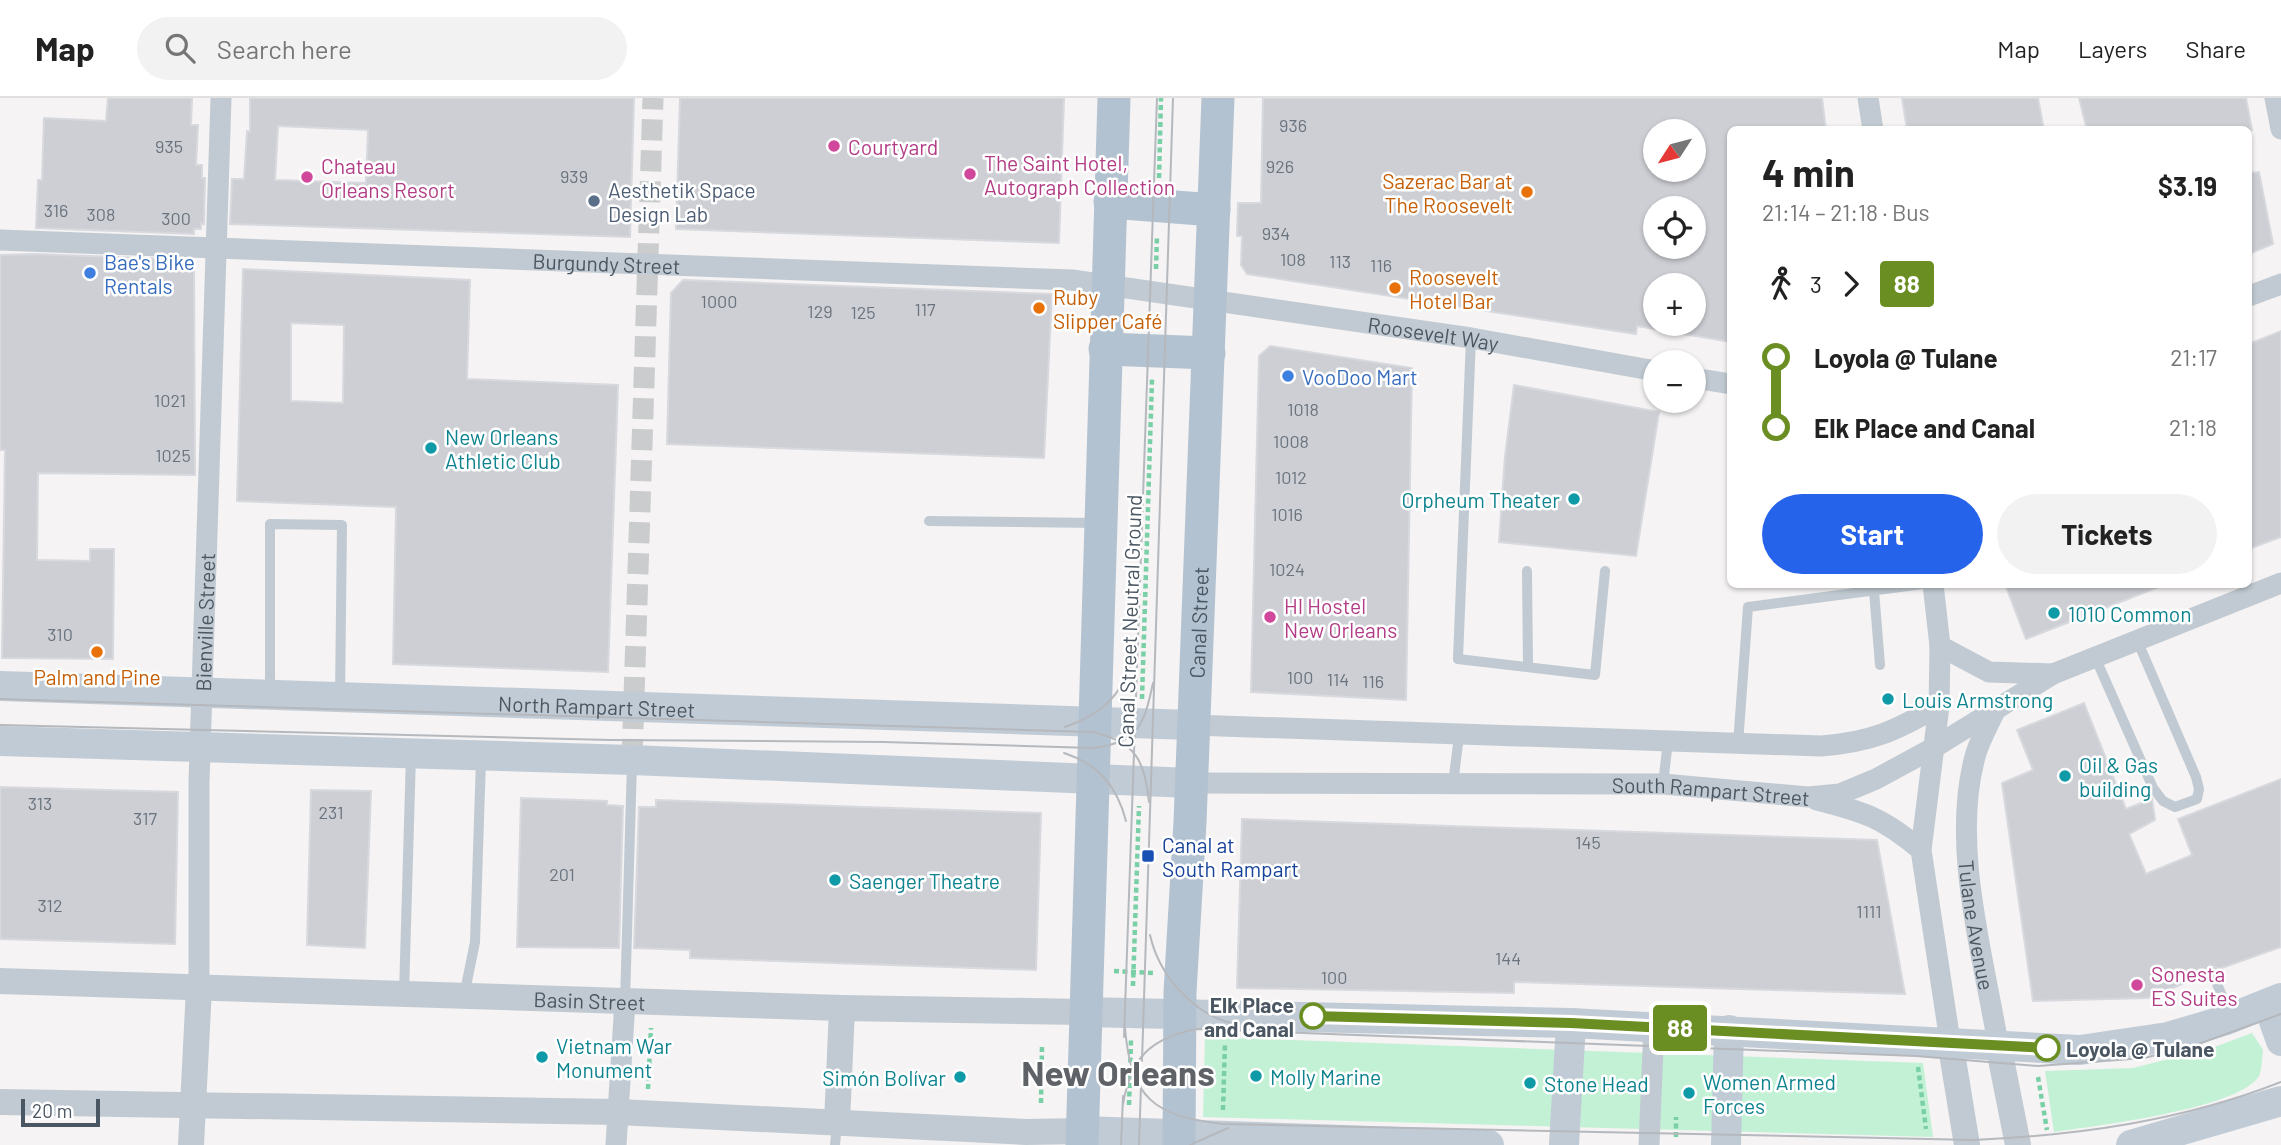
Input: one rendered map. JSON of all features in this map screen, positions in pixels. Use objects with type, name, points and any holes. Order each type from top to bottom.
[{"type":"main road","points":[[1114,98],[1082,1138],[1128,1130],[1179,1139],[1489,1145]]},
{"type":"main road","name":"Canal Street","points":[[1179,1139],[1180,1012],[1218,98]]},
{"type":"main road","points":[[1110,202],[1214,210]]},
{"type":"main road","points":[[1105,349],[1209,353]]},
{"type":"main road","name":"North Rampart Street","points":[[0,686],[1192,725]]},
{"type":"main road","points":[[0,741],[632,760],[1092,781]]},
{"type":"main road","name":"South Rampart Street","points":[[1092,781],[1191,783]]},
{"type":"main road","points":[[2274,1001],[2281,1041]]},
{"type":"main road","name":"Basin Street","points":[[1084,1012],[1180,1012],[1654,1026],[2080,1050],[2168,1037],[2231,1018],[2274,1001]]},
{"type":"main road","points":[[1564,1145],[1571,1023]]},
{"type":"main road","points":[[1726,1145],[1729,1030]]},
{"type":"main road","points":[[2137,1145],[2281,1101]]},
{"type":"street","name":"Bienville Street","points":[[191,1145],[199,988],[200,749],[221,98]]},
{"type":"street","points":[[1868,98],[1872,126]]},
{"type":"street","points":[[2275,98],[2281,129]]},
{"type":"street","name":"Burgundy Street","points":[[0,240],[1072,280],[1211,301]]},
{"type":"street","points":[[2252,295],[2281,284]]},
{"type":"street","name":"Roosevelt Way","points":[[1211,301],[1471,338],[1643,369]]},
{"type":"street","points":[[1706,379],[1727,383]]},
{"type":"street","name":"South Rampart Street","points":[[1191,783],[1663,784],[1808,797],[1840,794],[1876,779],[1935,747],[2053,674],[2281,583]]},
{"type":"street","points":[[1933,588],[1940,646],[1940,706],[1925,798],[1921,850],[1966,1145]]},
{"type":"street","points":[[1940,646],[1989,672],[2053,674]]},
{"type":"street","points":[[1192,725],[1821,746],[1861,743],[1897,730],[1940,706]]},
{"type":"street","name":"Tulane Avenue","points":[[1996,709],[1974,761],[1968,792],[1964,842],[2018,1145]]},
{"type":"street","points":[[1808,797],[1859,811],[1890,824],[1921,850]]},
{"type":"street","name":"Basin Street","points":[[0,981],[842,1008],[1084,1012]]},
{"type":"street","points":[[617,1145],[625,1001]]},
{"type":"street","points":[[836,1134],[842,1008]]},
{"type":"street","points":[[1649,1145],[1654,1026]]},
{"type":"street","points":[[0,1102],[618,1112],[836,1134],[1026,1132],[1082,1138]]},
{"type":"lane","points":[[1471,338],[1458,659],[1595,674],[1605,571]]},
{"type":"lane","points":[[929,521],[1100,524]]},
{"type":"lane","points":[[270,695],[270,524],[342,525],[340,698]]},
{"type":"lane","points":[[1527,571],[1528,666]]},
{"type":"lane","points":[[1738,744],[1748,607],[1895,588]]},
{"type":"lane","points":[[1874,591],[1880,665]]},
{"type":"lane","points":[[2095,657],[2153,788],[2163,800],[2175,807],[2197,799],[2199,789],[2196,777],[2137,640]]},
{"type":"lane","points":[[1452,784],[1459,736]]},
{"type":"lane","points":[[1663,784],[1668,741]]},
{"type":"lane","points":[[404,994],[411,754]]},
{"type":"lane","points":[[464,996],[475,942],[481,756]]},
{"type":"lane","points":[[625,1001],[632,760]]},
{"type":"lane","points":[[2212,972],[2231,1018]]},
{"type":"path","points":[[1155,292],[1161,98]]},
{"type":"path","name":"Canal Street Neutral Ground","points":[[1141,724],[1153,351]]},
{"type":"path","points":[[1128,1130],[1140,783]]},
{"type":"path","points":[[1113,971],[1149,972]]},
{"type":"path","points":[[648,1093],[651,1021]]},
{"type":"path","points":[[1223,1119],[1226,1034]]},
{"type":"path","points":[[1041,1103],[1042,1046]]},
{"type":"path","points":[[1918,1066],[1926,1129]]},
{"type":"path","points":[[2039,1077],[2047,1130]]},
{"type":"green space","points":[[2252,1033],[2263,1050],[2262,1063],[2259,1076],[2246,1088],[2196,1107],[2054,1132],[2045,1071],[2133,1068],[2209,1049]]},
{"type":"green space","points":[[1205,1037],[1923,1063],[1933,1137],[1203,1117]]},
{"type":"building","points":[[108,98],[192,98],[191,125],[198,125],[196,165],[202,165],[202,178],[205,178],[204,224],[201,223],[201,229],[194,229],[194,234],[36,228],[38,180],[42,180],[44,118],[106,121]]},
{"type":"building","points":[[250,98],[634,98],[630,237],[230,224],[232,179],[244,179],[247,131],[250,132]],"holes":[[[278,126],[368,130],[366,183],[275,180]]]},
{"type":"building","points":[[680,98],[1064,98],[1059,243],[676,229]]},
{"type":"building","points":[[1263,98],[1822,98],[1826,126],[1727,126],[1727,341],[1696,336],[1706,336],[1706,273],[1643,273],[1643,327],[1637,326],[1636,334],[1247,274],[1241,265],[1242,236],[1237,236],[1238,203],[1261,203]]},
{"type":"building","points":[[1902,98],[2038,98],[2043,126],[1906,126]]},
{"type":"building","points":[[2079,98],[2246,98],[2251,126],[2086,126]]},
{"type":"building","points":[[2259,172],[2273,244],[2252,253],[2252,173]]},
{"type":"building","points":[[0,255],[194,260],[195,475],[38,473],[37,560],[90,561],[90,549],[114,549],[113,659],[2,658],[5,450],[0,450]]},
{"type":"building","points":[[243,269],[470,280],[467,379],[618,385],[608,672],[393,664],[396,507],[237,501]],"holes":[[[291,323],[344,325],[343,403],[291,401]]]},
{"type":"building","points":[[683,280],[1052,294],[1044,458],[667,444],[671,293]]},
{"type":"building","points":[[2281,331],[2281,537],[2252,548],[2252,343]]},
{"type":"building","points":[[1270,346],[1412,368],[1406,700],[1251,692],[1259,356]]},
{"type":"building","name":"Orpheum Theater","points":[[1514,385],[1643,409],[1643,413],[1659,413],[1636,556],[1499,542],[1505,456]]},
{"type":"building","name":"1010 Common","points":[[2007,588],[2156,588],[2026,639]]},
{"type":"building","points":[[2084,703],[2126,809],[2152,799],[2155,820],[2129,834],[2146,874],[2192,855],[2178,819],[2281,779],[2281,947],[2219,969],[2210,965],[2205,975],[2148,998],[2033,1001],[2002,783],[2033,770],[2017,730]]},
{"type":"building","points":[[0,787],[178,792],[175,944],[0,939]]},
{"type":"building","points":[[311,790],[371,791],[365,948],[307,945]]},
{"type":"building","points":[[521,798],[607,801],[607,805],[623,806],[619,948],[517,947]]},
{"type":"building","name":"Saenger Theatre","points":[[656,800],[1041,813],[1036,970],[690,958],[690,950],[634,948],[639,807],[656,807]]},
{"type":"building","points":[[1242,819],[1877,840],[1905,994],[1514,982],[1514,993],[1237,988]]},
{"type":"tunnel","points":[[632,760],[653,98]]},
{"type":"tram line","points":[[1124,1037],[1157,98]]},
{"type":"tram line","points":[[1142,1061],[1173,98]]},
{"type":"tram line","points":[[1065,727],[1089,717],[1108,703],[1122,684],[1133,660]]},
{"type":"tram line","points":[[0,725],[610,740],[884,742],[1093,748],[1121,741],[1137,729],[1146,710],[1153,683]]},
{"type":"tram line","points":[[0,699],[1093,732],[1119,741],[1136,755],[1145,775],[1149,802]]},
{"type":"tram line","points":[[1064,753],[1087,763],[1104,778],[1117,797],[1126,821]]},
{"type":"tram line","points":[[1150,935],[1161,965],[1180,991],[1205,1012],[1235,1024]]},
{"type":"tram line","points":[[1123,1104],[1131,1074],[1145,1053],[1166,1038],[1196,1029],[1916,1056],[2038,1066],[2144,1058],[2193,1046],[2281,1014]]},
{"type":"tram line","points":[[1125,1028],[1133,1072],[1150,1100],[1179,1116],[1223,1124],[1974,1140],[2130,1124],[2206,1107],[2281,1082]]},
{"type":"tram line","points":[[1139,1145],[1141,1086]]},
{"type":"tram line","points":[[1121,1145],[1123,1096]]},
{"type":"tram line","points":[[1190,1145],[1228,1128]]},
{"type":"bus line","name":"88","points":[[1313,1016],[1571,1023],[2047,1048]]},
{"type":"place","name":"Courtyard","points":[[834,146]]},
{"type":"place","name":"The Saint Hotel, Autograph Collection","points":[[970,174]]},
{"type":"place","name":"Chateau Orleans Resort","points":[[307,177]]},
{"type":"place","name":"Sazerac Bar at The Roosevelt","points":[[1527,192]]},
{"type":"place","name":"Aesthetik Space Design Lab","points":[[594,201]]},
{"type":"place","name":"Bae's Bike Rentals","points":[[90,273]]},
{"type":"place","name":"Roosevelt Hotel Bar","points":[[1395,288]]},
{"type":"place","name":"Ruby Slipper Café","points":[[1039,308]]},
{"type":"place","name":"VooDoo Mart","points":[[1288,376]]},
{"type":"place","name":"New Orleans Athletic Club","points":[[431,448]]},
{"type":"place","name":"Orpheum Theater","points":[[1574,499]]},
{"type":"place","name":"1010 Common","points":[[2054,613]]},
{"type":"place","name":"HI Hostel New Orleans","points":[[1270,617]]},
{"type":"place","name":"Palm and Pine","points":[[97,652]]},
{"type":"place","name":"Louis Armstrong","points":[[1888,699]]},
{"type":"place","name":"Oil & Gas building","points":[[2065,776]]},
{"type":"place","name":"Canal at South Rampart","points":[[1148,856]]},
{"type":"place","name":"Saenger Theatre","points":[[835,880]]},
{"type":"place","name":"Sonesta ES Suites","points":[[2137,985]]},
{"type":"place","name":"Elk Place and Canal","points":[[1313,1016]]},
{"type":"place","name":"Loyola @ Tulane","points":[[2047,1048]]},
{"type":"place","name":"Vietnam War Monument","points":[[542,1057]]},
{"type":"place","name":"Molly Marine","points":[[1256,1076]]},
{"type":"place","name":"Simón Bolívar","points":[[960,1077]]},
{"type":"place","name":"Stone Head","points":[[1530,1083]]},
{"type":"place","name":"Women Armed Forces","points":[[1689,1093]]},
{"type":"district","name":"New Orleans","points":[[1118,1072]]}]
